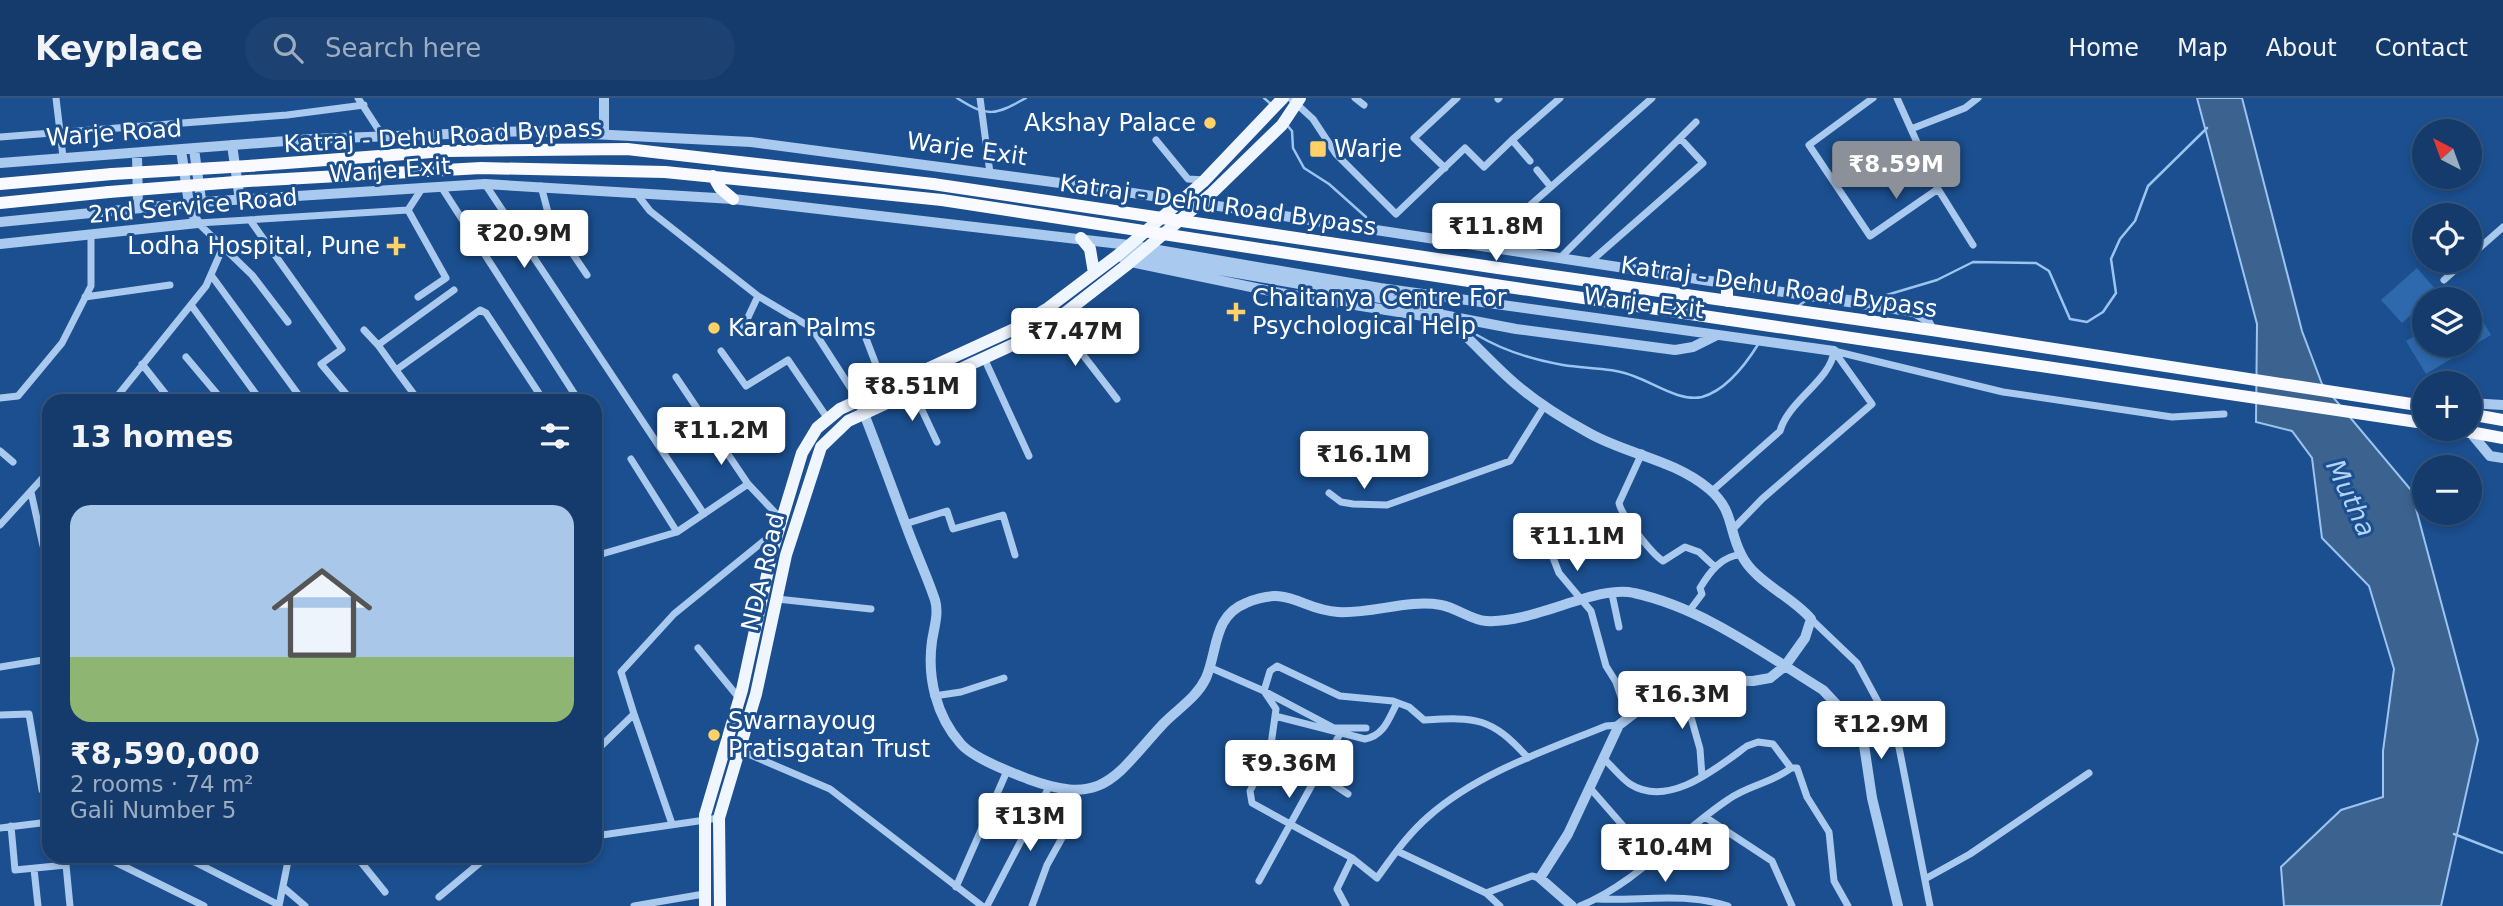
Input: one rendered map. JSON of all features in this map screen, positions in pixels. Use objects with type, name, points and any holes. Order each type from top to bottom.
[{"type":"highway","name":"Katraj - Dehu Road Bypass","points":[[0,184],[445,151],[627,149],[933,184],[1932,330],[2412,404]]},
{"type":"highway","name":"Katraj - Dehu Road Bypass","points":[[0,203],[248,181],[481,169],[665,172],[713,176],[942,200],[2412,421]]},
{"type":"highway","points":[[713,176],[720,188],[733,199]]},
{"type":"highway","points":[[1727,284],[1727,301]]},
{"type":"highway","points":[[2482,416],[2503,420]]},
{"type":"highway","points":[[2482,434],[2503,438]]},
{"type":"main road","points":[[886,388],[1027,322],[1094,273],[1182,201],[1283,98]]},
{"type":"main road","name":"NDA Road","points":[[720,906],[719,818],[756,694],[794,527],[821,447],[848,421],[984,358],[1056,320],[1200,203],[1282,125],[1295,102]]},
{"type":"main road","points":[[1081,238],[1090,249],[1094,273]]},
{"type":"main road","name":"NDA Road","points":[[705,900],[705,819],[740,699],[780,524],[802,453],[813,433],[828,419],[886,388]]},
{"type":"main road","points":[[780,524],[794,527]]},
{"type":"street","points":[[56,98],[63,157]]},
{"type":"street","points":[[358,98],[382,135]]},
{"type":"street","points":[[595,98],[604,103],[604,132]]},
{"type":"street","points":[[980,98],[990,173]]},
{"type":"street","points":[[1355,98],[1364,105]]},
{"type":"street","points":[[1445,168],[1414,138],[1457,98]]},
{"type":"street","points":[[1295,102],[1313,119],[1336,154],[1396,214],[1465,148],[1484,167],[1560,98]]},
{"type":"street","points":[[1481,245],[1652,98]]},
{"type":"street","points":[[1874,98],[1809,145],[1870,236],[1938,189]]},
{"type":"street","points":[[1897,98],[1938,189],[1973,245]]},
{"type":"street","points":[[1911,129],[1965,108],[1978,98]]},
{"type":"street","points":[[0,137],[287,115],[364,105]]},
{"type":"street","points":[[1561,257],[1696,122]]},
{"type":"street","name":"Warje Exit","points":[[232,145],[382,135],[531,131],[604,132],[751,142],[1200,203],[1914,313],[1922,315],[1932,330]]},
{"type":"street","points":[[1590,262],[1703,163],[1680,138]]},
{"type":"street","points":[[1156,140],[1188,179],[1204,181]]},
{"type":"street","points":[[1512,141],[1530,161]]},
{"type":"street","points":[[0,222],[240,200],[232,145]]},
{"type":"street","name":"Warje Road","points":[[0,163],[232,145]]},
{"type":"street","points":[[194,149],[202,202],[197,219]]},
{"type":"street","points":[[181,150],[189,203],[197,219],[252,275],[288,322]]},
{"type":"street","points":[[137,153],[138,208]]},
{"type":"street","points":[[1537,170],[1551,187]]},
{"type":"street","points":[[485,184],[704,514]]},
{"type":"street","name":"Warje Exit","points":[[240,200],[485,184],[541,186],[733,199],[1081,238],[1124,249]]},
{"type":"street","points":[[541,186],[550,220],[587,275]]},
{"type":"street","points":[[442,188],[574,394]]},
{"type":"street","points":[[418,297],[446,278],[408,210],[421,190]]},
{"type":"street","points":[[636,192],[650,211],[758,296],[812,328],[859,401],[936,602],[929,668],[934,696],[962,746],[1007,771],[1049,787],[1099,787],[1125,769],[1172,715],[1195,695],[1209,667],[1219,627],[1227,614],[1242,604],[1261,597],[1277,594],[1336,612],[1439,604],[1481,621],[1506,621],[1525,619],[1581,601],[1628,591],[1690,610],[1823,690],[1837,703],[1851,720],[1864,746],[1872,798],[1898,906]]},
{"type":"street","name":"2nd Service Road","points":[[0,244],[91,236],[197,219],[250,220],[408,210]]},
{"type":"street","points":[[250,220],[342,349],[321,364],[346,394]]},
{"type":"street","points":[[2482,246],[2503,227]]},
{"type":"street","points":[[0,398],[18,396],[62,343],[91,286],[91,236]]},
{"type":"street","points":[[119,394],[191,305],[211,275],[223,247]]},
{"type":"street","points":[[1124,249],[1139,255],[1432,307],[1516,385],[1545,405],[1591,434],[1674,465],[1712,491],[1728,510],[1741,555],[1857,663],[1897,737],[1930,906]]},
{"type":"street","name":"Warje Exit","points":[[1139,255],[1834,351]]},
{"type":"street","points":[[2444,280],[2452,273]]},
{"type":"street","points":[[211,275],[298,394]]},
{"type":"street","points":[[85,297],[170,285]]},
{"type":"street","points":[[377,345],[454,290]]},
{"type":"street","points":[[743,328],[758,296]]},
{"type":"street","points":[[191,305],[256,394]]},
{"type":"street","points":[[396,370],[482,310],[539,394]]},
{"type":"street","points":[[1443,315],[1516,329],[1675,350],[1693,347],[1718,334],[1724,318]]},
{"type":"street","points":[[1056,320],[1117,399]]},
{"type":"street","points":[[862,328],[886,388]]},
{"type":"street","points":[[364,330],[414,394]]},
{"type":"street","points":[[1734,528],[1762,499],[1872,404],[1834,351],[1827,334]]},
{"type":"street","points":[[721,351],[746,386],[788,359],[828,419]]},
{"type":"street","points":[[1834,351],[2003,392],[2172,417],[2224,414]]},
{"type":"street","points":[[1712,491],[1780,430],[1784,416],[1823,373],[1834,351]]},
{"type":"street","points":[[186,357],[217,394]]},
{"type":"street","points":[[984,358],[1029,456]]},
{"type":"street","points":[[142,365],[165,394]]},
{"type":"street","points":[[672,824],[621,672],[674,614],[780,524],[748,484],[676,377]]},
{"type":"street","points":[[912,391],[936,442]]},
{"type":"street","points":[[2482,404],[2503,405]]},
{"type":"street","points":[[1329,493],[1341,502],[1387,505],[1510,461],[1545,405]]},
{"type":"street","points":[[2478,441],[2490,456],[2503,458]]},
{"type":"street","points":[[0,451],[13,462]]},
{"type":"street","points":[[1642,453],[1619,503],[1622,511],[1653,553],[1664,561],[1685,547],[1699,552],[1715,566]]},
{"type":"street","points":[[631,459],[677,532]]},
{"type":"street","points":[[0,525],[42,479]]},
{"type":"street","points":[[602,554],[677,532],[748,484]]},
{"type":"street","points":[[30,492],[42,542]]},
{"type":"street","points":[[905,524],[947,511],[953,530],[1003,515],[1016,555]]},
{"type":"street","points":[[1552,555],[1559,573],[1591,611],[1606,666],[1628,717]]},
{"type":"street","points":[[1690,610],[1702,594],[1700,588],[1715,566],[1732,555],[1741,555]]},
{"type":"street","points":[[1612,594],[1619,627]]},
{"type":"street","points":[[777,599],[871,609]]},
{"type":"street","points":[[1540,878],[1568,834],[1619,724],[1668,687],[1681,682],[1753,681],[1770,678],[1785,666],[1805,638],[1811,619]]},
{"type":"street","points":[[698,648],[740,699]]},
{"type":"street","points":[[0,667],[42,660]]},
{"type":"street","points":[[1264,691],[1270,671],[1277,666],[1340,696],[1397,702],[1409,707],[1424,720],[1481,720],[1510,738],[1528,758]]},
{"type":"street","points":[[1209,667],[1264,691],[1334,728],[1366,728]]},
{"type":"street","points":[[934,696],[961,692],[1004,678]]},
{"type":"street","points":[[1681,682],[1700,749],[1702,776]]},
{"type":"street","points":[[1264,691],[1273,700],[1275,716],[1270,752],[1250,791],[1252,803],[1352,858],[1377,878],[1430,815],[1456,796],[1528,758],[1606,726],[1619,724]]},
{"type":"street","points":[[1275,716],[1365,739],[1374,738],[1397,702]]},
{"type":"street","points":[[0,715],[29,714],[42,790]]},
{"type":"street","points":[[602,745],[634,714]]},
{"type":"street","points":[[1259,881],[1293,825],[1341,733]]},
{"type":"street","points":[[1603,758],[1630,784],[1663,792],[1684,786],[1747,746],[1758,743],[1773,744],[1791,768]]},
{"type":"street","points":[[738,750],[830,789],[956,887],[985,906],[1049,787]]},
{"type":"street","points":[[1580,906],[1596,900],[1738,794],[1755,784],[1777,779],[1791,768],[1797,768],[1807,797],[1829,832],[1834,881],[1848,906]]},
{"type":"street","points":[[956,887],[1007,771]]},
{"type":"street","points":[[1925,878],[1970,854],[2089,773]]},
{"type":"street","points":[[1318,775],[1348,794]]},
{"type":"street","points":[[1590,788],[1652,859]]},
{"type":"street","points":[[1032,906],[1047,865],[1067,829],[1072,810],[1068,789]]},
{"type":"street","points":[[1705,817],[1772,861],[1792,906]]},
{"type":"street","points":[[602,835],[719,818]]},
{"type":"street","points":[[0,828],[42,823]]},
{"type":"street","points":[[11,826],[15,870],[34,869],[51,863]]},
{"type":"street","points":[[1397,851],[1486,893],[1500,906]]},
{"type":"street","points":[[1346,906],[1337,889],[1352,858]]},
{"type":"street","points":[[63,863],[69,869],[70,906]]},
{"type":"street","points":[[117,863],[204,906]]},
{"type":"street","points":[[197,863],[279,905],[288,863]]},
{"type":"street","points":[[362,863],[385,892]]},
{"type":"street","points":[[439,897],[480,863]]},
{"type":"street","points":[[34,869],[38,906]]},
{"type":"street","points":[[1486,893],[1532,876],[1540,878],[1572,906]]},
{"type":"street","points":[[284,888],[305,906]]},
{"type":"street","points":[[1596,900],[1612,903],[1678,897],[1705,899],[1725,906]]},
{"type":"street","points":[[634,906],[705,900]]},
{"type":"shaded area","points":[[2412,272],[2421,273],[2434,287],[2412,287],[2412,314],[2402,323],[2381,300]]},
{"type":"shaded area","points":[[2482,320],[2491,335],[2482,340]]},
{"type":"shaded area","points":[[2412,337],[2412,351],[2406,341]]},
{"type":"shaded area","points":[[2416,357],[2454,357],[2431,371],[2424,371]]},
{"type":"water","name":"Mutha","points":[[2197,98],[2242,98],[2302,331],[2322,384],[2411,490],[2412,525],[2420,525],[2478,740],[2441,906],[2284,906],[2281,867],[2341,810],[2383,797],[2383,751],[2394,669],[2369,586],[2322,538],[2312,458],[2292,431],[2256,422],[2257,324]]},
{"type":"waterway","points":[[957,98],[976,109],[992,112],[1026,98]]},
{"type":"waterway","points":[[1264,98],[1272,105]]},
{"type":"waterway","points":[[1286,124],[1292,131],[1293,148],[1304,168],[1329,184],[1366,217]]},
{"type":"waterway","points":[[1821,293],[1873,299],[1937,280],[1973,262],[2036,263],[2049,271],[2070,319],[2087,322],[2103,312],[2116,293],[2111,259],[2120,239],[2135,221],[2148,186],[2207,128]]},
{"type":"waterway","points":[[1797,307],[1808,299]]},
{"type":"waterway","points":[[1477,335],[1530,357],[1563,365],[1618,371],[1677,395],[1694,398],[1720,389],[1742,367],[1759,343]]},
{"type":"waterway","points":[[2454,834],[2503,853]]},
{"type":"place","name":"Akshay Palace","points":[[1210,123]]},
{"type":"place","name":"Warje","points":[[1318,149]]},
{"type":"place","name":"Lodha Hospital, Pune","points":[[396,246]]},
{"type":"place","name":"Chaitanya Centre For Psychological Help","points":[[1236,312]]},
{"type":"place","name":"Karan Palms","points":[[714,328]]},
{"type":"place","name":"Swarnayoug Pratisgatan Trust","points":[[714,735]]}]
